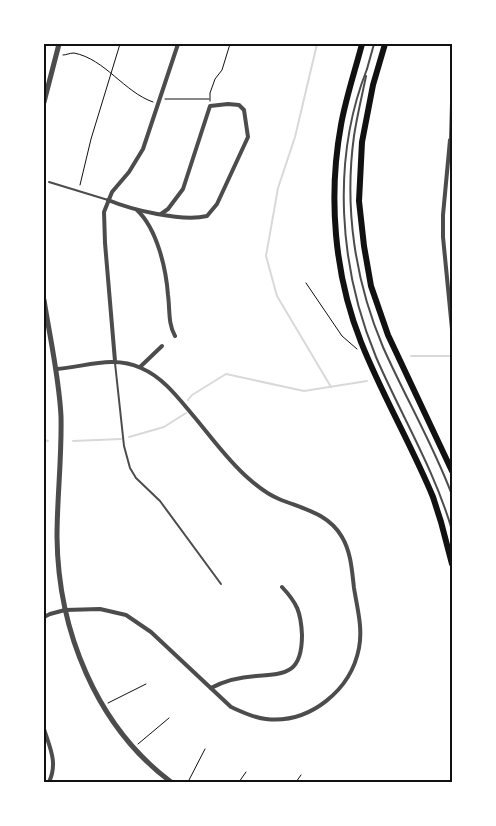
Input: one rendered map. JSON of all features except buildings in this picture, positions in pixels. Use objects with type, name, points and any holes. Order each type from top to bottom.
[{"type":"main road","points":[[362,44],[341,124],[336,162],[334,200],[337,241],[345,292],[364,351],[433,497],[452,564]]},
{"type":"main road","points":[[385,44],[373,85],[362,142],[359,186],[362,237],[371,286],[388,335],[452,471]]},
{"type":"street","points":[[44,102],[60,44]]},
{"type":"street","points":[[115,361],[103,223],[104,212],[112,192],[130,172],[141,154],[178,44]]},
{"type":"street","points":[[452,103],[451,140],[443,215],[443,238],[451,296],[452,328]]},
{"type":"street","points":[[108,200],[122,206],[161,214],[207,216],[212,210],[248,136],[244,110],[239,105],[210,106],[184,189],[168,210],[161,214]]},
{"type":"street","points":[[136,209],[146,219],[164,266],[170,328],[175,336]]},
{"type":"street","points":[[44,300],[56,369],[60,414],[61,448],[57,536],[60,578],[65,610],[83,664],[103,706],[134,747],[155,770],[171,782]]},
{"type":"street","points":[[140,367],[162,346]]},
{"type":"street","points":[[44,617],[65,610],[100,609],[130,617],[151,632],[231,706],[242,712],[268,719],[302,715],[323,704],[336,693],[353,670],[360,645],[359,619],[348,549],[335,527],[312,511],[273,496],[247,478],[174,392],[157,376],[140,367],[115,361],[56,369]]},
{"type":"street","points":[[211,688],[245,677],[283,674],[295,665],[300,652],[301,619],[295,602],[282,587]]},
{"type":"street","points":[[44,729],[54,759],[53,775],[49,782]]},
{"type":"lane","points":[[374,44],[354,108],[346,163],[345,216],[350,269],[369,340],[426,461],[444,504],[452,530]]},
{"type":"lane","points":[[367,69],[355,128],[351,167],[353,238],[361,280],[383,347],[452,495]]},
{"type":"lane","points":[[48,182],[108,200]]},
{"type":"lane","points":[[115,361],[124,446],[130,468],[136,478],[160,501],[221,584]]},
{"type":"path","points":[[78,191],[91,139],[120,44]]},
{"type":"path","points":[[210,106],[210,93],[215,80],[222,70],[230,44]]},
{"type":"path","points":[[57,54],[75,54],[92,60],[142,96],[159,101],[210,99]]},
{"type":"path","points":[[306,282],[342,336],[356,349],[364,351]]},
{"type":"path","points":[[103,706],[146,684]]},
{"type":"path","points":[[134,747],[169,718]]},
{"type":"path","points":[[188,782],[205,749]]},
{"type":"path","points":[[239,782],[246,772]]},
{"type":"path","points":[[296,782],[301,775]]},
{"type":"waterway","points":[[317,44],[295,137],[278,188],[266,256],[277,296],[331,387]]},
{"type":"waterway","points":[[411,356],[452,356]]},
{"type":"waterway","points":[[188,400],[192,395],[226,374],[304,391],[367,381]]},
{"type":"waterway","points":[[129,437],[164,427],[186,413]]},
{"type":"waterway","points":[[73,441],[121,439]]},
{"type":"waterway","points":[[44,440],[48,441]]}]
